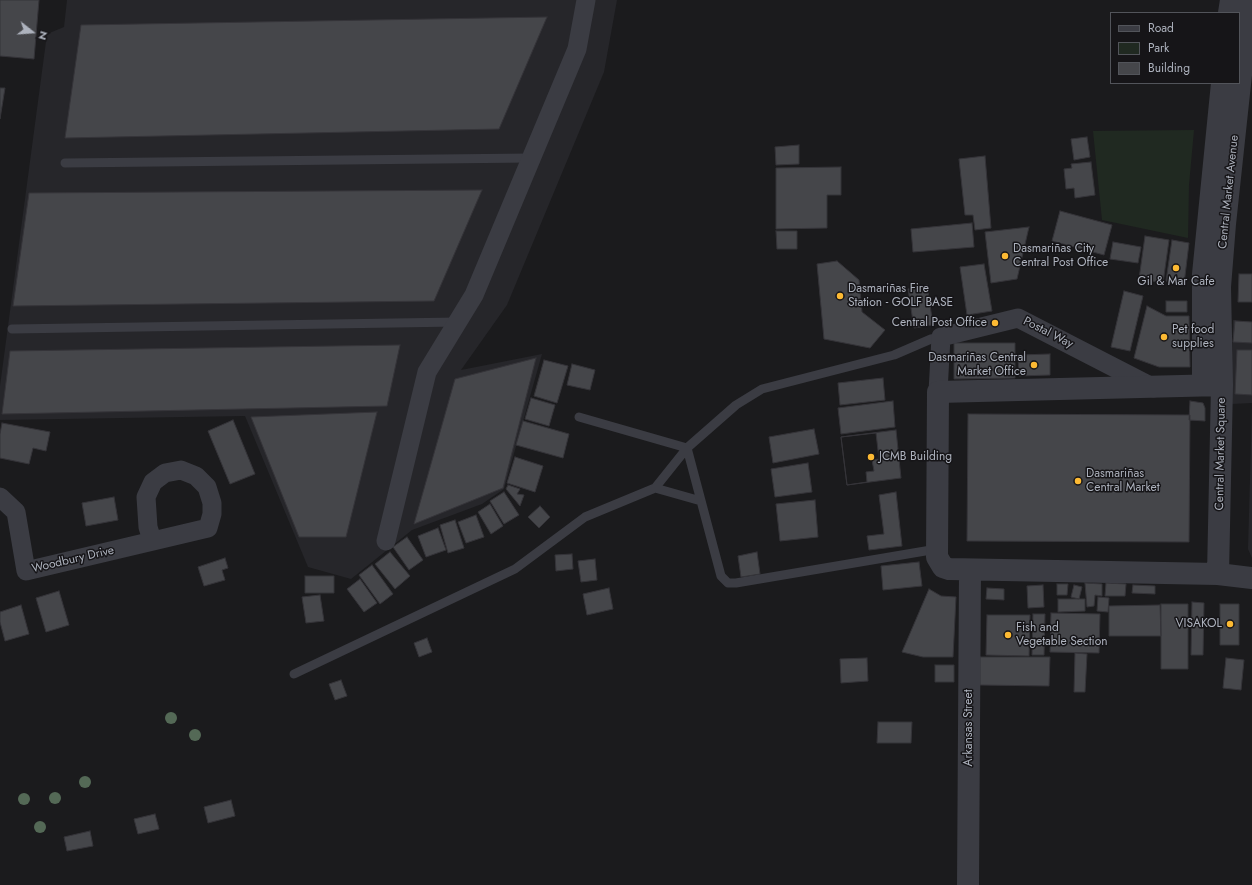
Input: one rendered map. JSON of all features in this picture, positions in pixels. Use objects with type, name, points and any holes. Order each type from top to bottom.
[{"type":"street","points":[[386,541],[427,372],[474,295],[577,49],[586,0]]},
{"type":"street","points":[[1229,12],[1230,0]]},
{"type":"street","name":"Central Market Avenue","points":[[1213,385],[1225,224],[1249,0]]},
{"type":"street","name":"Central Market Avenue","points":[[1213,385],[1203,274],[1222,84]]},
{"type":"street","name":"Postal Way","points":[[941,337],[1018,318],[1154,388]]},
{"type":"street","points":[[941,337],[938,392],[937,557],[943,567],[970,571],[1218,574],[1252,578]]},
{"type":"street","name":"Central Market Square","points":[[938,392],[1154,388],[1213,385],[1218,574]]},
{"type":"street","name":"Woodbury Drive","points":[[0,497],[16,512],[26,571],[152,540]]},
{"type":"street","name":"Arkansas Street","points":[[968,885],[970,571]]},
{"type":"lane","points":[[65,163],[531,158]]},
{"type":"lane","points":[[12,329],[458,322]]},
{"type":"lane","points":[[294,674],[515,569],[585,517],[656,488],[687,448],[736,405],[762,389],[894,355],[931,339],[941,337]]},
{"type":"lane","points":[[579,417],[687,448]]},
{"type":"lane","points":[[687,448],[721,576],[728,583],[736,584],[937,549]]},
{"type":"lane","points":[[656,488],[701,501]]},
{"type":"shaded area","points":[[67,0],[617,0],[604,72],[507,305],[461,370],[542,354],[504,489],[482,504],[412,530],[351,579],[308,567],[245,416],[0,420],[0,386],[47,34],[64,27]]},
{"type":"shaded area","points":[[1233,320],[1252,322],[1252,403],[1231,404]]},
{"type":"shaded area","points":[[1252,407],[1252,558],[1248,549]]},
{"type":"green space","points":[[1194,130],[1189,185],[1188,238],[1102,220],[1093,131]]},
{"type":"building","points":[[0,0],[39,0],[34,59],[0,56]]},
{"type":"building","points":[[547,17],[499,129],[65,138],[81,25]]},
{"type":"building","points":[[0,88],[5,88],[0,119]]},
{"type":"building","points":[[1087,137],[1090,157],[1074,160],[1071,139]]},
{"type":"building","points":[[799,145],[799,164],[776,165],[775,147]]},
{"type":"building","points":[[985,156],[991,228],[975,230],[973,215],[965,215],[959,159]]},
{"type":"building","points":[[1091,162],[1095,195],[1075,198],[1074,188],[1066,189],[1064,169],[1072,168],[1071,164]]},
{"type":"building","points":[[841,167],[841,195],[827,195],[827,228],[776,229],[776,168]]},
{"type":"building","points":[[482,190],[434,301],[13,306],[29,193]]},
{"type":"building","points":[[1060,211],[1112,225],[1104,255],[1052,241]]},
{"type":"building","points":[[972,223],[974,247],[913,252],[911,229]]},
{"type":"building","name":"Dasmariñas City Central Post Office","points":[[1029,227],[1017,279],[991,283],[985,232]]},
{"type":"building","points":[[776,231],[797,231],[797,249],[777,249]]},
{"type":"building","points":[[1145,236],[1169,240],[1163,283],[1139,279]]},
{"type":"building","name":"Gil & Mar Cafe","points":[[1172,240],[1189,243],[1184,284],[1166,281]]},
{"type":"building","points":[[1113,242],[1141,247],[1138,263],[1110,259]]},
{"type":"building","name":"Dasmariñas Fire Station - GOLF BASE","points":[[837,261],[859,280],[862,312],[885,330],[870,348],[824,339],[817,264]]},
{"type":"building","points":[[984,264],[992,311],[967,315],[960,267]]},
{"type":"building","points":[[1239,274],[1252,274],[1252,302],[1238,302]]},
{"type":"building","points":[[927,285],[933,325],[914,328],[908,289]]},
{"type":"building","points":[[1124,291],[1143,296],[1130,351],[1111,347]]},
{"type":"building","points":[[1166,301],[1187,301],[1187,312],[1166,312]]},
{"type":"building","name":"Pet food supplies","points":[[1147,306],[1166,316],[1189,316],[1190,367],[1159,367],[1134,358]]},
{"type":"building","points":[[1235,321],[1252,322],[1252,343],[1233,342]]},
{"type":"building","points":[[954,343],[1015,343],[1015,378],[954,379]]},
{"type":"building","points":[[400,345],[387,406],[2,414],[10,351]]},
{"type":"building","points":[[1237,350],[1252,350],[1252,395],[1235,394]]},
{"type":"building","name":"Dasmariñas Central Market Office","points":[[1050,354],[1050,375],[1019,376],[1018,355]]},
{"type":"building","points":[[536,358],[503,488],[414,524],[455,379]]},
{"type":"building","points":[[544,360],[568,366],[557,403],[534,396]]},
{"type":"building","points":[[572,364],[595,370],[590,390],[567,385]]},
{"type":"building","points":[[883,378],[885,400],[840,405],[838,383]]},
{"type":"building","points":[[531,398],[555,405],[549,426],[525,419]]},
{"type":"building","points":[[893,401],[895,427],[841,434],[838,408]]},
{"type":"building","points":[[1190,401],[1203,403],[1205,408],[1205,421],[1189,420]]},
{"type":"building","points":[[377,412],[346,537],[299,537],[251,417]]},
{"type":"building","name":"Dasmariñas Central Market","points":[[968,414],[1190,415],[1189,542],[967,541]]},
{"type":"building","points":[[233,420],[255,474],[230,484],[208,431]]},
{"type":"building","points":[[523,421],[569,434],[563,458],[516,445]]},
{"type":"building","points":[[2,423],[50,432],[46,451],[33,448],[29,464],[0,458],[0,434]]},
{"type":"building","points":[[814,429],[819,454],[773,463],[769,437]]},
{"type":"building","name":"JCMB Building","points":[[896,430],[901,478],[847,485],[841,437]]},
{"type":"building","points":[[876,433],[879,459],[872,460],[874,471],[866,472],[867,482],[847,485],[841,437]]},
{"type":"building","points":[[515,457],[543,466],[535,492],[507,483]]},
{"type":"building","points":[[808,463],[812,492],[775,497],[771,469]]},
{"type":"building","points":[[508,485],[520,489],[517,494],[524,495],[520,506],[506,489]]},
{"type":"building","points":[[504,492],[519,515],[504,524],[490,501]]},
{"type":"building","points":[[896,492],[902,546],[869,550],[867,536],[884,534],[879,495]]},
{"type":"building","points":[[114,497],[118,520],[86,526],[82,503]]},
{"type":"building","points":[[815,500],[818,537],[780,541],[776,504]]},
{"type":"building","points":[[490,504],[503,526],[491,534],[478,512]]},
{"type":"building","points":[[540,506],[550,517],[539,528],[528,517]]},
{"type":"building","points":[[476,515],[484,537],[466,543],[458,522]]},
{"type":"building","points":[[455,520],[464,548],[448,553],[440,525]]},
{"type":"building","points":[[438,528],[446,550],[426,557],[418,536]]},
{"type":"building","points":[[407,537],[423,560],[409,570],[393,547]]},
{"type":"building","points":[[390,552],[410,576],[395,589],[375,564]]},
{"type":"building","points":[[757,552],[760,574],[741,577],[738,556]]},
{"type":"building","points":[[572,554],[573,569],[556,571],[555,555]]},
{"type":"building","points":[[225,558],[228,568],[222,570],[225,580],[204,586],[198,567]]},
{"type":"building","points":[[595,559],[597,580],[581,582],[578,561]]},
{"type":"building","points":[[919,562],[922,586],[883,590],[881,566]]},
{"type":"building","points":[[372,565],[393,594],[380,604],[359,575]]},
{"type":"building","points":[[305,576],[334,576],[334,593],[305,593]]},
{"type":"building","points":[[360,579],[377,603],[364,612],[347,589]]},
{"type":"building","points":[[1085,583],[1102,584],[1102,596],[1095,595],[1094,606],[1087,607]]},
{"type":"building","points":[[1106,583],[1126,584],[1125,596],[1105,596]]},
{"type":"building","points":[[1057,584],[1068,584],[1067,595],[1057,595]]},
{"type":"building","points":[[1043,585],[1044,607],[1028,608],[1027,586]]},
{"type":"building","points":[[1074,585],[1082,587],[1079,599],[1071,597]]},
{"type":"building","points":[[1133,585],[1155,586],[1155,594],[1132,593]]},
{"type":"building","points":[[609,588],[613,609],[587,615],[583,594]]},
{"type":"building","points":[[987,588],[1004,589],[1004,600],[986,599]]},
{"type":"building","points":[[929,589],[941,596],[956,597],[953,657],[923,657],[902,652]]},
{"type":"building","points":[[59,591],[69,625],[46,632],[36,598]]},
{"type":"building","points":[[320,595],[324,621],[306,623],[302,597]]},
{"type":"building","points":[[1098,597],[1109,598],[1108,612],[1097,611]]},
{"type":"building","points":[[1058,599],[1085,599],[1085,611],[1058,612]]},
{"type":"building","points":[[1192,602],[1204,603],[1203,655],[1191,655]]},
{"type":"building","points":[[1161,604],[1188,604],[1188,669],[1161,669]]},
{"type":"building","name":"VISAKOL","points":[[1220,604],[1239,604],[1239,645],[1220,645]]},
{"type":"building","points":[[21,605],[29,634],[5,641],[0,622],[0,612]]},
{"type":"building","points":[[1160,605],[1161,636],[1109,636],[1109,606]]},
{"type":"building","points":[[1051,613],[1100,614],[1099,653],[1050,652]]},
{"type":"building","points":[[1033,614],[1045,614],[1044,655],[1032,655]]},
{"type":"building","name":"Fish and Vegetable Section","points":[[987,615],[1030,615],[1029,656],[986,655]]},
{"type":"building","points":[[427,638],[432,652],[419,657],[414,643]]},
{"type":"building","points":[[1075,653],[1087,654],[1085,692],[1074,692]]},
{"type":"building","points":[[980,657],[1050,657],[1049,686],[980,685]]},
{"type":"building","points":[[867,658],[868,681],[841,683],[840,659]]},
{"type":"building","points":[[1226,658],[1244,660],[1241,690],[1223,688]]},
{"type":"building","points":[[935,665],[954,665],[954,682],[935,682]]},
{"type":"building","points":[[341,680],[347,696],[335,700],[329,684]]},
{"type":"building","points":[[878,722],[912,722],[911,743],[877,743]]},
{"type":"building","points":[[231,800],[235,816],[208,823],[204,807]]},
{"type":"building","points":[[155,814],[159,829],[138,834],[134,819]]},
{"type":"building","points":[[90,831],[93,846],[67,851],[64,837]]},
{"type":"place","name":"Dasmariñas City Central Post Office","points":[[1005,256]]},
{"type":"place","name":"Gil & Mar Cafe","points":[[1176,268]]},
{"type":"place","name":"Dasmariñas Fire Station - GOLF BASE","points":[[840,296]]},
{"type":"place","name":"Central Post Office","points":[[995,323]]},
{"type":"place","name":"Pet food supplies","points":[[1164,337]]},
{"type":"place","name":"Dasmariñas Central Market Office","points":[[1034,365]]},
{"type":"place","name":"JCMB Building","points":[[871,457]]},
{"type":"place","name":"Dasmariñas Central Market","points":[[1078,481]]},
{"type":"place","name":"VISAKOL","points":[[1230,624]]},
{"type":"place","name":"Fish and Vegetable Section","points":[[1008,635]]}]
